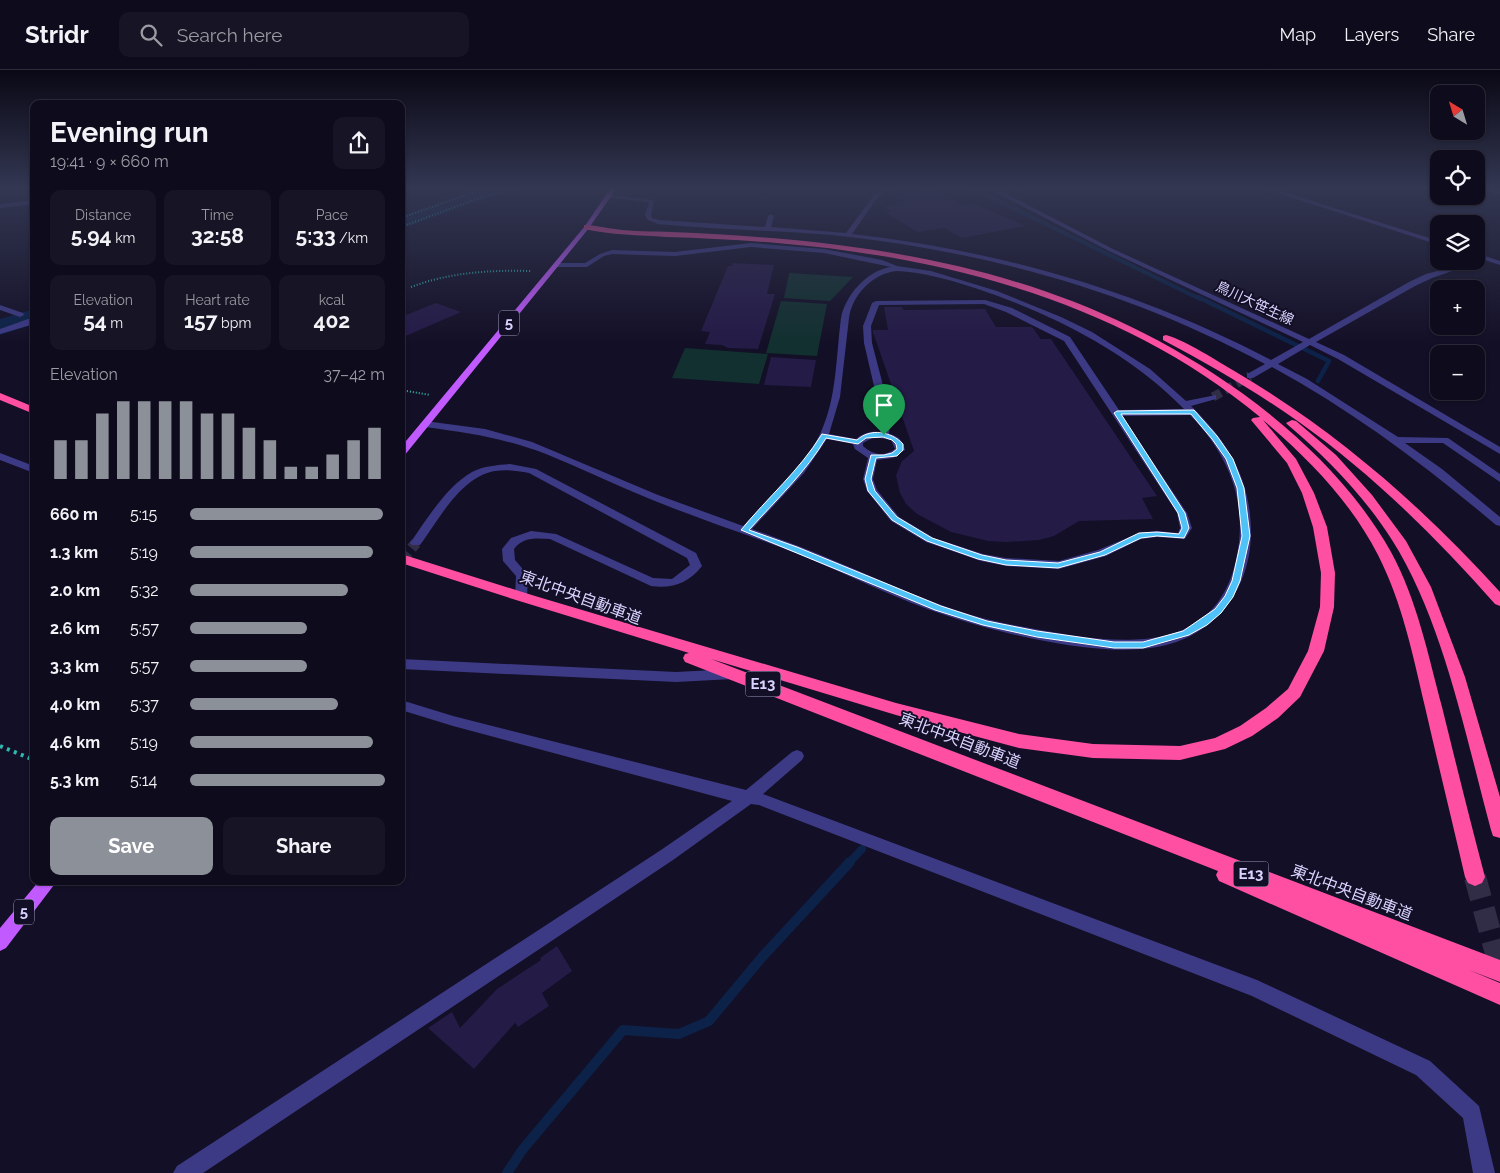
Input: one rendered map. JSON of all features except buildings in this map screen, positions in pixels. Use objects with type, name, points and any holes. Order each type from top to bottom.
[{"type":"highway","points":[[764,240],[808,243],[892,254],[964,269],[1028,288],[1084,310],[1175,354],[1210,375],[1271,421],[1300,446],[1326,472],[1365,524],[1396,576],[1424,669],[1475,876]]},
{"type":"highway","points":[[830,240],[890,248],[950,259],[1009,274],[1065,293],[1138,324]]},
{"type":"highway","points":[[1155,332],[1187,348],[1256,388],[1331,440],[1365,467],[1436,530],[1500,601]]},
{"type":"highway","points":[[1187,348],[1266,402],[1333,460],[1382,517],[1403,549],[1423,586],[1439,628],[1500,830]]},
{"type":"highway","points":[[521,597],[896,709],[1018,741],[1093,751],[1180,752],[1219,744],[1246,731],[1272,713],[1294,693],[1316,651],[1327,607],[1328,573],[1320,526],[1308,492],[1292,462],[1254,417],[1210,375]]},
{"type":"highway","points":[[0,396],[30,409]]},
{"type":"highway","name":"東北中央自動車道","points":[[405,559],[521,597],[735,674],[1500,971]]},
{"type":"highway","points":[[1002,778],[1500,994]]},
{"type":"main road","name":"5","points":[[405,449],[576,240]]},
{"type":"main road","name":"5","points":[[0,942],[46,885]]},
{"type":"street","points":[[886,240],[960,251],[1076,282],[1182,320],[1273,363],[1343,403],[1426,460],[1500,523]]},
{"type":"street","name":"鳥川大笹生線","points":[[1092,240],[1310,342],[1389,384],[1500,451]]},
{"type":"street","points":[[425,424],[484,432],[549,453],[655,497],[795,548],[938,608],[986,623],[1037,634],[1114,645],[1143,645],[1186,633],[1204,623],[1218,611],[1229,597],[1236,581],[1246,536],[1240,488],[1230,459],[1189,408],[1131,360],[1112,347],[1066,322],[1021,302],[932,274],[901,269],[882,262],[824,252],[742,245],[675,254],[612,252],[602,255],[587,266],[556,265]]},
{"type":"street","points":[[1486,258],[1500,255]]},
{"type":"street","points":[[1486,258],[1500,263]]},
{"type":"street","points":[[745,530],[796,475],[824,436],[836,399],[846,312],[853,298],[882,270],[901,269]]},
{"type":"street","points":[[1250,376],[1412,284],[1448,270]]},
{"type":"street","points":[[873,456],[868,479],[872,491],[895,519],[930,540],[981,557],[1006,562],[1058,565],[1102,553],[1139,536],[1157,534],[1181,537],[1186,528],[1182,513],[1067,339],[1036,323],[985,302],[876,303],[867,326],[868,343],[886,416],[884,435]]},
{"type":"street","points":[[0,307],[20,315]]},
{"type":"street","points":[[0,332],[30,321]]},
{"type":"street","points":[[1117,413],[1189,408],[1213,397]]},
{"type":"street","points":[[824,436],[858,442],[864,437],[874,434],[884,435],[894,438],[900,444],[900,450],[890,456],[873,456],[864,453],[858,447],[858,442]]},
{"type":"street","points":[[1398,440],[1445,440],[1500,478]]},
{"type":"street","points":[[0,456],[30,468]]},
{"type":"street","points":[[416,543],[463,481],[476,473],[498,468],[517,467],[532,471],[692,556],[696,566],[683,578],[668,585],[651,582],[552,536],[531,534],[515,540],[508,549],[509,561],[522,575],[521,597]]},
{"type":"street","points":[[405,664],[676,677],[735,674]]},
{"type":"street","points":[[405,706],[453,722],[760,799],[1257,989],[1424,1068],[1472,1113],[1484,1173]]},
{"type":"street","points":[[184,1173],[667,855],[749,797],[797,756]]},
{"type":"path","points":[[411,287],[428,280],[484,270],[550,272]]},
{"type":"path","points":[[405,391],[445,399]]},
{"type":"path","points":[[0,746],[30,758]]},
{"type":"green space","points":[[789,273],[853,277],[830,301],[784,298]]},
{"type":"green space","points":[[781,301],[827,304],[817,356],[766,353]]},
{"type":"green space","points":[[685,348],[768,354],[759,384],[672,378]]},
{"type":"waterway","points":[[1080,240],[1200,299]]},
{"type":"waterway","points":[[1198,297],[1329,361],[1318,381]]},
{"type":"waterway","points":[[0,327],[30,317]]},
{"type":"waterway","points":[[849,863],[862,849]]},
{"type":"waterway","points":[[507,1173],[523,1149],[623,1030],[679,1034],[709,1021],[763,956],[850,862]]},
{"type":"tunnel","points":[[1213,397],[1250,376]]},
{"type":"tunnel","points":[[405,556],[416,543]]},
{"type":"tunnel","points":[[1475,877],[1500,968]]},
{"type":"route","points":[[1192,412],[1215,438],[1230,459],[1240,488],[1246,536],[1242,560],[1229,597],[1218,611],[1204,623],[1186,633],[1166,640],[1143,645],[1114,645],[1070,640],[986,623],[938,608],[795,548],[745,530],[796,475],[824,436],[858,442],[864,437],[874,434],[884,435],[894,438],[900,444],[900,450],[884,457],[873,456],[868,471],[868,479],[872,491],[895,519],[930,540],[981,557],[1006,562],[1058,565],[1102,553],[1139,536],[1157,534],[1181,537],[1186,528],[1182,513],[1117,413],[1192,412]]}]
